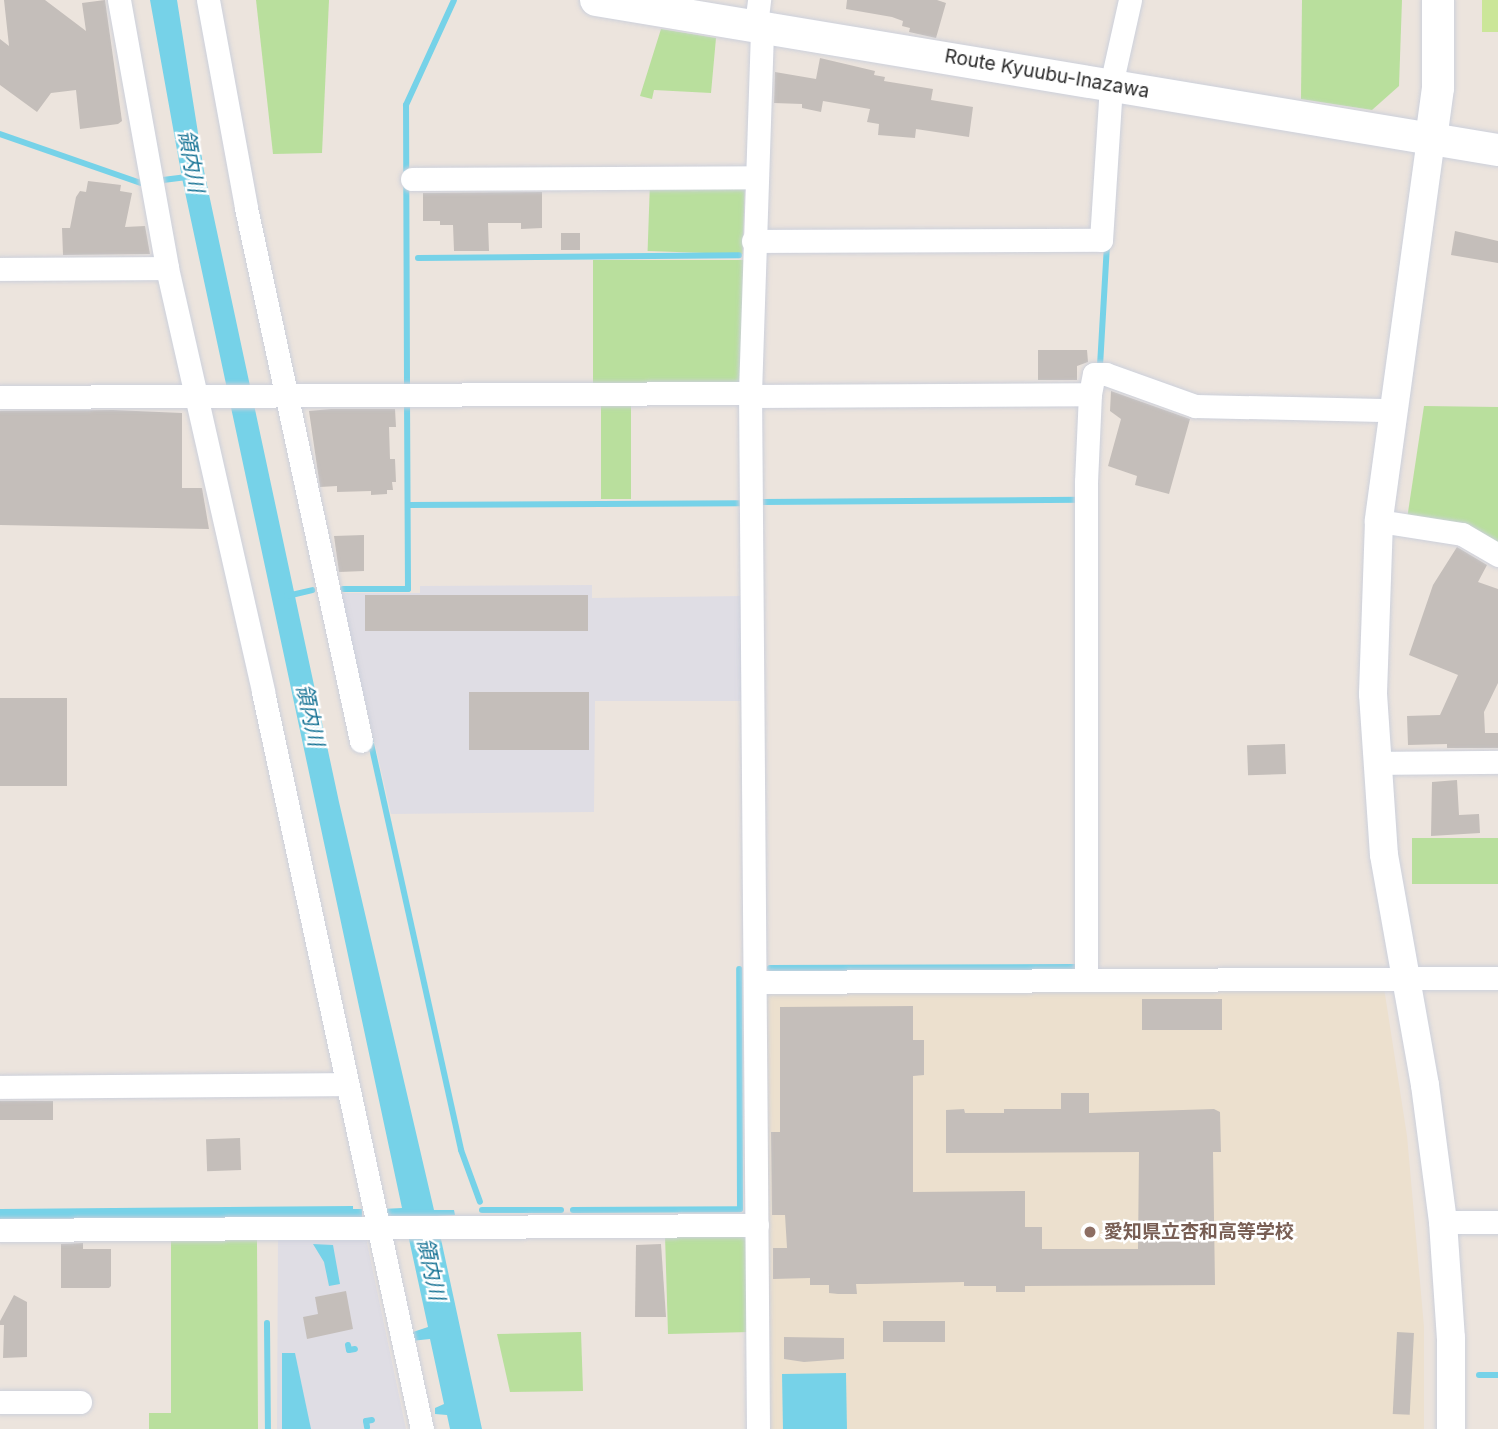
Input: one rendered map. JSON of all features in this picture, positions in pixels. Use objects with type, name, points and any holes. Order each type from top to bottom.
[{"type":"main road","name":"Route Kyuubu-Inazawa","points":[[596,0],[759,17],[1111,85],[1498,150]]},
{"type":"main road","points":[[1431,139],[1438,88],[1438,0]]},
{"type":"street","points":[[119,0],[167,268],[199,396],[422,1429]]},
{"type":"street","points":[[208,0],[284,395],[361,741]]},
{"type":"street","points":[[753,241],[1101,240],[1111,85],[1130,0]]},
{"type":"street","points":[[758,1429],[750,395],[759,17]]},
{"type":"street","points":[[1431,139],[1379,521],[1373,625],[1377,763],[1384,855],[1425,1085],[1443,1223],[1451,1338],[1451,1429]]},
{"type":"street","points":[[412,179],[755,177]]},
{"type":"street","points":[[0,268],[167,268]]},
{"type":"street","points":[[1086,980],[1086,482],[1090,394],[1094,374],[1106,374],[1195,406],[1394,410]]},
{"type":"street","points":[[0,397],[284,395],[401,398],[414,393],[1090,394]]},
{"type":"street","points":[[1379,521],[1462,534],[1498,555]]},
{"type":"street","points":[[1377,763],[1498,762]]},
{"type":"street","points":[[756,982],[1498,978]]},
{"type":"street","points":[[0,1087],[346,1084]]},
{"type":"street","points":[[1443,1223],[1498,1222]]},
{"type":"street","points":[[0,1230],[757,1225]]},
{"type":"street","points":[[0,1402],[80,1402]]},
{"type":"shaded area","points":[[592,585],[592,598],[744,596],[745,701],[595,701],[594,812],[391,814],[340,593],[420,593],[420,586]]},
{"type":"shaded area","name":"愛知県立杏和高等学校","points":[[1384,988],[1407,1136],[1424,1327],[1424,1429],[765,1429],[764,992]]},
{"type":"shaded area","points":[[366,1238],[406,1429],[277,1429],[278,1239]]},
{"type":"green space","points":[[256,0],[329,0],[322,153],[273,154]]},
{"type":"green space","points":[[1302,0],[1402,0],[1399,86],[1372,110],[1301,99]]},
{"type":"green space","points":[[1482,0],[1498,0],[1498,32],[1482,32]]},
{"type":"green space","points":[[661,29],[716,38],[711,93],[654,90],[652,99],[640,96]]},
{"type":"green space","points":[[650,182],[745,185],[743,254],[648,251]]},
{"type":"green space","points":[[593,260],[744,260],[744,385],[593,385]]},
{"type":"green space","points":[[601,404],[631,404],[631,499],[601,499]]},
{"type":"green space","points":[[1424,406],[1498,407],[1498,547],[1407,519]]},
{"type":"green space","points":[[1412,838],[1498,838],[1498,884],[1412,884]]},
{"type":"green space","points":[[738,1233],[748,1240],[750,1332],[668,1334],[665,1235]]},
{"type":"green space","points":[[171,1240],[257,1240],[258,1429],[149,1429],[149,1413],[171,1413]]},
{"type":"green space","points":[[581,1332],[583,1391],[510,1392],[497,1334]]},
{"type":"water","name":"領内川","points":[[150,0],[177,0],[204,171],[339,802],[434,1210],[454,1210],[455,1215],[436,1216],[482,1429],[450,1429],[447,1415],[435,1414],[435,1408],[444,1404],[430,1339],[411,1341],[410,1333],[428,1327],[404,1216],[382,1216],[382,1209],[402,1208],[182,178]]},
{"type":"water","points":[[353,1206],[353,1209],[362,1209],[362,1217],[0,1219],[0,1209]]},
{"type":"water","points":[[313,1244],[333,1245],[340,1284],[329,1286],[324,1262]]},
{"type":"water","points":[[282,1353],[295,1353],[311,1429],[282,1429]]},
{"type":"water","points":[[846,1373],[847,1429],[783,1429],[782,1374]]},
{"type":"building","points":[[4,0],[45,0],[86,31],[82,3],[105,0],[122,121],[118,124],[80,129],[76,90],[51,93],[37,112],[0,85],[0,39],[9,46]]},
{"type":"building","points":[[847,0],[937,0],[946,3],[936,38],[909,32],[910,28],[902,26],[903,21],[892,17],[846,9]]},
{"type":"building","points":[[820,58],[875,71],[874,75],[885,77],[884,81],[933,89],[931,100],[973,107],[969,137],[916,129],[915,138],[878,135],[879,124],[867,122],[870,109],[823,101],[821,112],[802,108],[802,104],[774,103],[775,72],[816,79]]},
{"type":"building","points":[[88,181],[121,185],[120,191],[132,193],[125,227],[145,226],[150,254],[63,255],[62,228],[70,228],[76,197],[80,191],[86,192]]},
{"type":"building","points":[[542,192],[542,228],[521,229],[521,223],[488,223],[489,251],[454,251],[453,225],[440,225],[440,221],[423,221],[423,193]]},
{"type":"building","points":[[1455,231],[1498,241],[1498,263],[1451,255]]},
{"type":"building","points":[[561,233],[580,233],[580,250],[561,250]]},
{"type":"building","points":[[1038,350],[1087,350],[1088,362],[1077,366],[1077,380],[1038,380]]},
{"type":"building","points":[[1111,391],[1190,419],[1169,494],[1135,485],[1137,476],[1108,466],[1121,419],[1110,411]]},
{"type":"building","points":[[395,409],[396,427],[389,427],[390,459],[395,459],[396,482],[392,482],[393,490],[387,490],[387,494],[371,495],[371,491],[337,492],[337,486],[320,487],[309,411]]},
{"type":"building","points":[[113,410],[182,413],[182,488],[202,488],[209,529],[0,525],[0,411]]},
{"type":"building","points":[[364,535],[364,571],[339,572],[334,536]]},
{"type":"building","points":[[1457,547],[1487,565],[1478,582],[1498,589],[1498,683],[1484,712],[1485,733],[1498,733],[1498,748],[1447,748],[1447,744],[1408,745],[1407,716],[1440,715],[1458,675],[1409,655],[1433,585]]},
{"type":"building","points":[[365,595],[588,595],[588,631],[365,631]]},
{"type":"building","points":[[469,692],[589,692],[589,750],[469,750]]},
{"type":"building","points":[[0,698],[67,698],[67,786],[0,786]]},
{"type":"building","points":[[1285,744],[1286,774],[1248,775],[1247,745]]},
{"type":"building","points":[[1457,780],[1459,815],[1479,814],[1480,833],[1431,836],[1432,782]]},
{"type":"building","points":[[1142,999],[1222,999],[1222,1030],[1142,1030]]},
{"type":"building","points":[[913,1006],[913,1040],[924,1040],[924,1075],[913,1076],[913,1192],[1025,1191],[1025,1227],[1042,1227],[1042,1249],[1138,1249],[1139,1152],[946,1153],[946,1110],[1004,1113],[1004,1109],[1061,1109],[1061,1093],[1089,1093],[1089,1113],[1214,1109],[1220,1112],[1221,1152],[1213,1152],[1215,1285],[1025,1286],[1025,1292],[996,1292],[996,1286],[964,1286],[964,1282],[856,1284],[857,1294],[838,1294],[829,1293],[829,1285],[810,1285],[810,1278],[773,1279],[773,1248],[787,1248],[785,1215],[772,1215],[771,1132],[780,1132],[780,1007]]},
{"type":"building","points":[[0,1101],[53,1101],[53,1120],[0,1120]]},
{"type":"building","points":[[240,1138],[241,1170],[207,1171],[206,1139]]},
{"type":"building","points":[[83,1243],[83,1249],[111,1249],[109,1288],[61,1288],[61,1244]]},
{"type":"building","points":[[661,1244],[666,1317],[635,1317],[636,1245]]},
{"type":"building","points":[[346,1291],[353,1329],[307,1339],[303,1317],[318,1314],[315,1297]]},
{"type":"building","points":[[14,1295],[27,1302],[27,1357],[3,1358],[4,1325],[0,1325],[0,1321]]},
{"type":"building","points":[[883,1321],[945,1321],[945,1342],[883,1342]]},
{"type":"building","points":[[1397,1332],[1414,1333],[1410,1415],[1393,1414]]},
{"type":"building","points":[[784,1337],[844,1338],[844,1359],[804,1362],[784,1359]]},
{"type":"waterway","points":[[407,384],[406,105],[454,0]]},
{"type":"waterway","points":[[0,134],[141,183]]},
{"type":"waterway","name":"領内川","points":[[163,180],[189,177]]},
{"type":"waterway","points":[[1100,366],[1107,243]]},
{"type":"waterway","points":[[418,258],[739,255]]},
{"type":"waterway","points":[[343,589],[408,589],[407,404]]},
{"type":"waterway","points":[[760,502],[1079,500]]},
{"type":"waterway","points":[[408,505],[742,503]]},
{"type":"waterway","points":[[287,596],[312,590]]},
{"type":"waterway","points":[[370,739],[461,1150],[480,1202]]},
{"type":"waterway","points":[[770,968],[1078,967]]},
{"type":"waterway","points":[[573,1210],[740,1209],[739,969]]},
{"type":"waterway","points":[[482,1210],[561,1210]]},
{"type":"waterway","points":[[267,1323],[268,1429]]},
{"type":"waterway","points":[[348,1345],[349,1350],[355,1349]]},
{"type":"waterway","points":[[1479,1375],[1498,1375]]},
{"type":"waterway","points":[[367,1427],[366,1421],[372,1420]]},
{"type":"place","name":"愛知県立杏和高等学校","points":[[1090,1232]]}]
